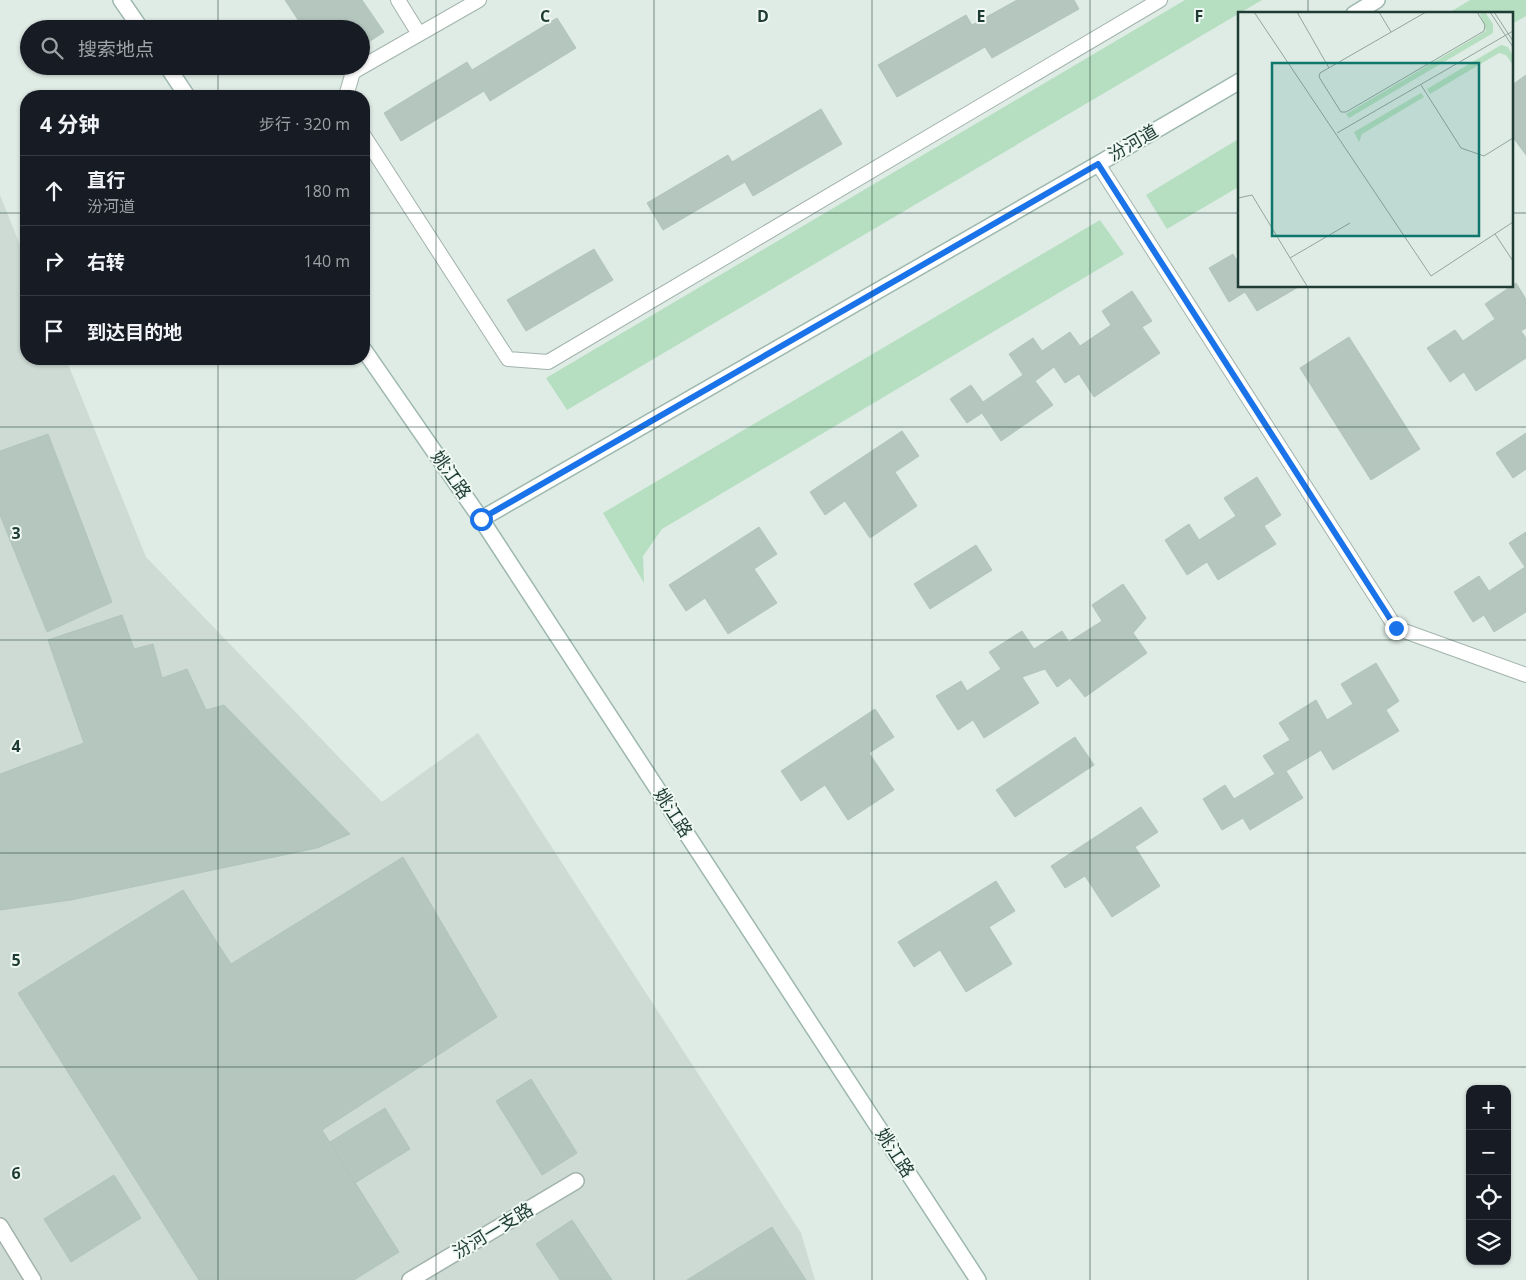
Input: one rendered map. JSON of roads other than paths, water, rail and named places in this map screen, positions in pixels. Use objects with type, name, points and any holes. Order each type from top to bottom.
[{"type":"main road","points":[[121,0],[135,20]]},
{"type":"main road","points":[[1357,12],[1377,0]]},
{"type":"main road","points":[[173,75],[184,90]]},
{"type":"main road","name":"汾河道","points":[[481,519],[1098,164],[1238,81]]},
{"type":"main road","name":"姚江路","points":[[370,359],[481,519],[978,1280]]},
{"type":"main road","name":"汾河一支路","points":[[410,1280],[576,1181]]},
{"type":"main road","points":[[0,1226],[32,1280]]},
{"type":"lane","points":[[398,0],[418,34]]},
{"type":"lane","points":[[370,62],[479,0]]},
{"type":"lane","points":[[370,145],[508,359],[548,362],[1160,0]]},
{"type":"lane","points":[[348,90],[351,75]]},
{"type":"lane","points":[[1098,164],[1396,628],[1526,675]]}]
